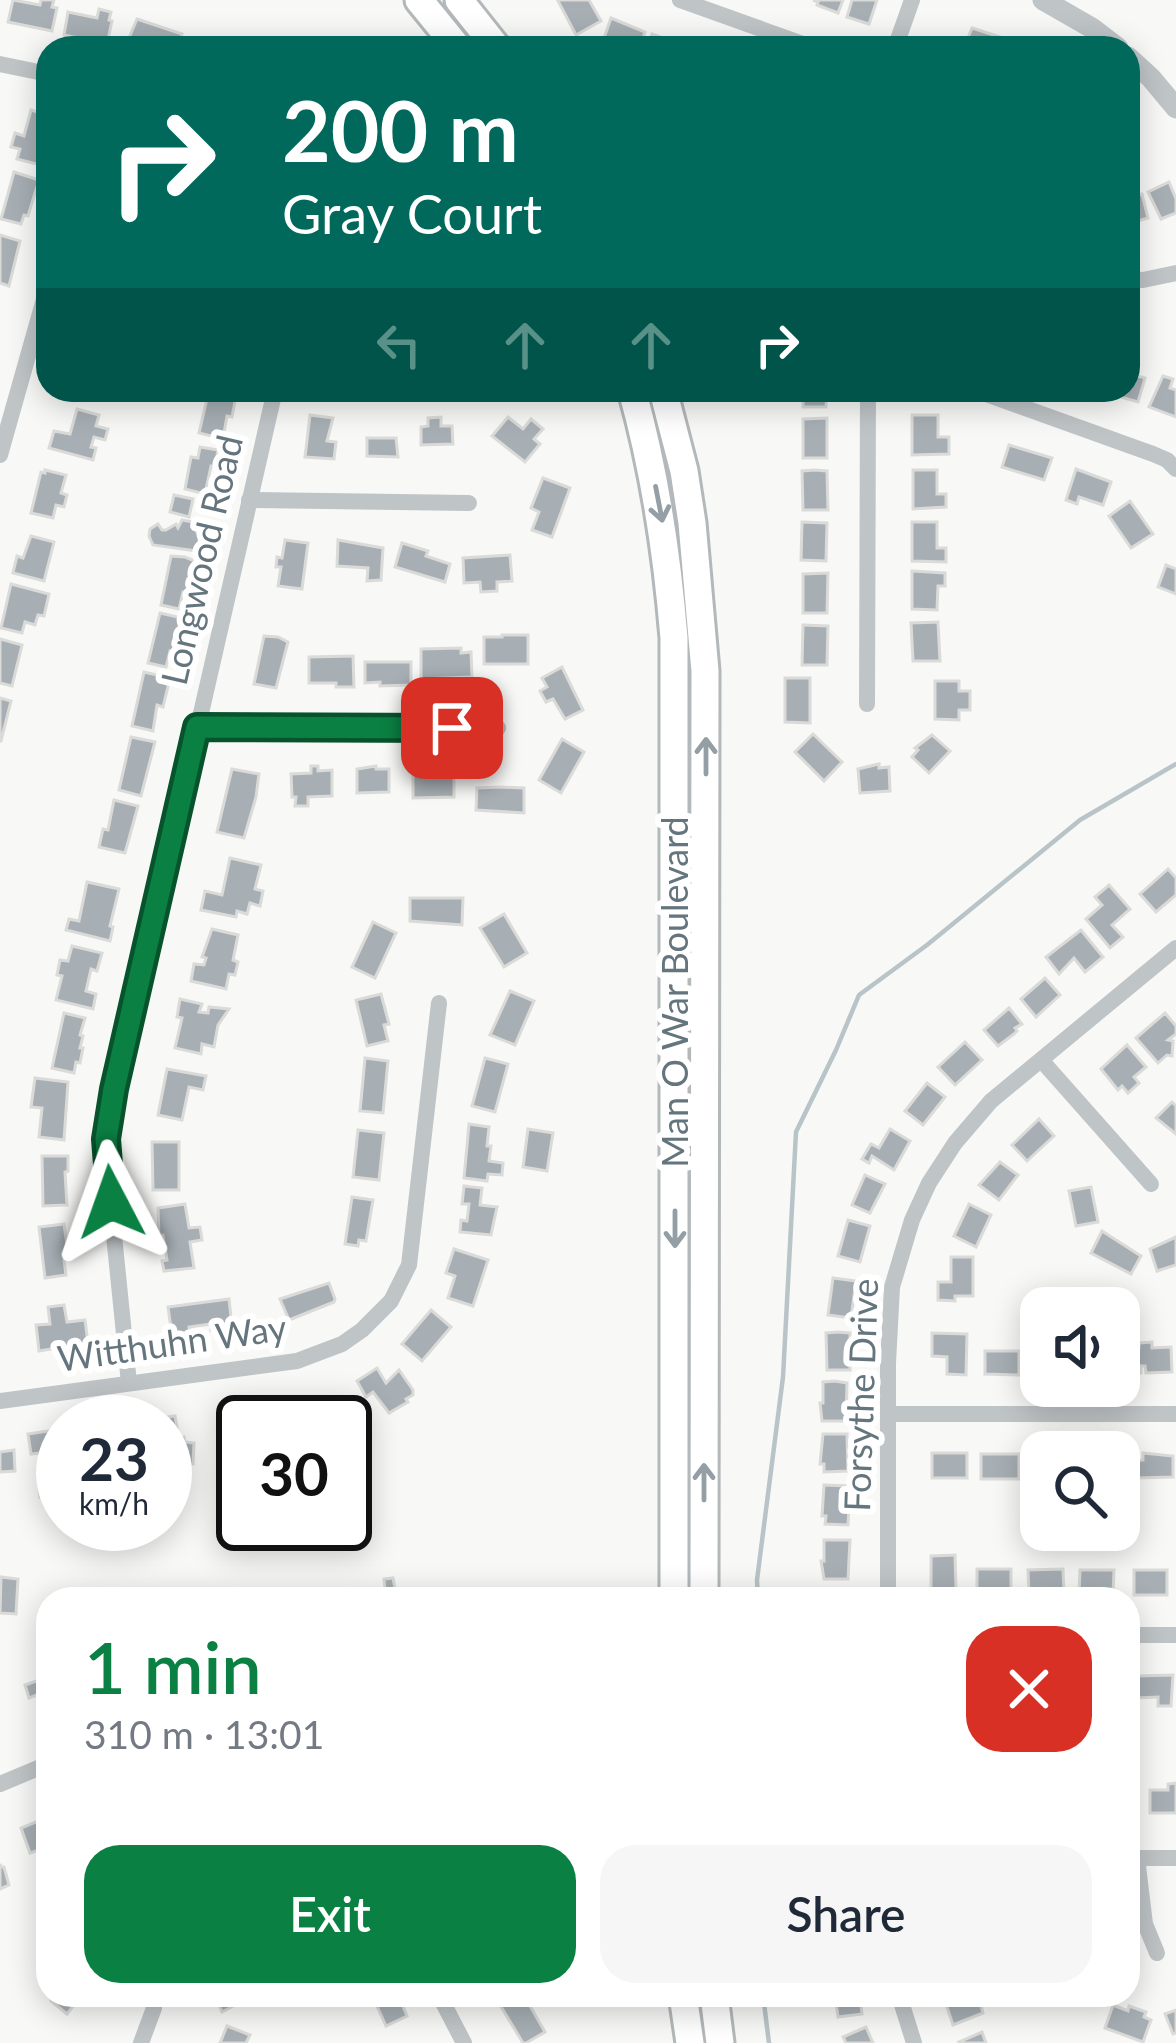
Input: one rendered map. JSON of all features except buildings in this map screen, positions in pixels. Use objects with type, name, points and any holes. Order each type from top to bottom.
[{"type":"main road","points":[[418,0],[448,36]]},
{"type":"main road","points":[[459,0],[487,36]]},
{"type":"main road","name":"Man O War Boulevard","points":[[635,402],[663,524],[674,638],[674,1587]]},
{"type":"main road","name":"Man O War Boulevard","points":[[666,402],[692,523],[705,671],[704,1587]]},
{"type":"main road","points":[[685,2007],[690,2043]]},
{"type":"main road","points":[[716,2007],[720,2043]]},
{"type":"street","points":[[680,0],[780,36]]},
{"type":"street","points":[[899,36],[912,0]]},
{"type":"street","points":[[1043,0],[1102,36]]},
{"type":"street","points":[[0,64],[36,72]]},
{"type":"street","points":[[1140,68],[1176,108]]},
{"type":"street","points":[[1140,280],[1176,274]]},
{"type":"street","points":[[0,455],[36,328]]},
{"type":"street","name":"Longwood Road","points":[[129,1382],[106,1139],[272,402]]},
{"type":"street","points":[[867,704],[868,402]]},
{"type":"street","points":[[1009,402],[1132,445],[1176,469]]},
{"type":"street","points":[[249,500],[469,503]]},
{"type":"street","points":[[197,727],[498,728]]},
{"type":"street","name":"Forsythe Drive","points":[[888,1587],[892,1287],[912,1220],[929,1183],[992,1101],[1176,948]]},
{"type":"street","name":"Witthuhn Way","points":[[0,1401],[277,1364],[318,1355],[362,1330],[391,1301],[412,1253],[440,1004]]},
{"type":"street","points":[[1042,1061],[1151,1184]]},
{"type":"street","points":[[889,1414],[1176,1414]]},
{"type":"street","points":[[1140,1635],[1176,1635]]},
{"type":"street","points":[[0,1784],[36,1769]]},
{"type":"street","points":[[1140,1858],[1176,1858]]},
{"type":"street","points":[[1140,1897],[1157,1953]]},
{"type":"street","points":[[445,2007],[464,2043]]},
{"type":"street","points":[[903,2007],[914,2043]]},
{"type":"street","points":[[141,2043],[154,2008]]},
{"type":"waterway","points":[[757,1587],[783,1377],[796,1132],[859,995],[1080,820],[1176,764]]},
{"type":"waterway","points":[[764,2007],[769,2043]]},
{"type":"route","points":[[111,1202],[106,1139],[114,1089],[197,727],[452,728]]}]
